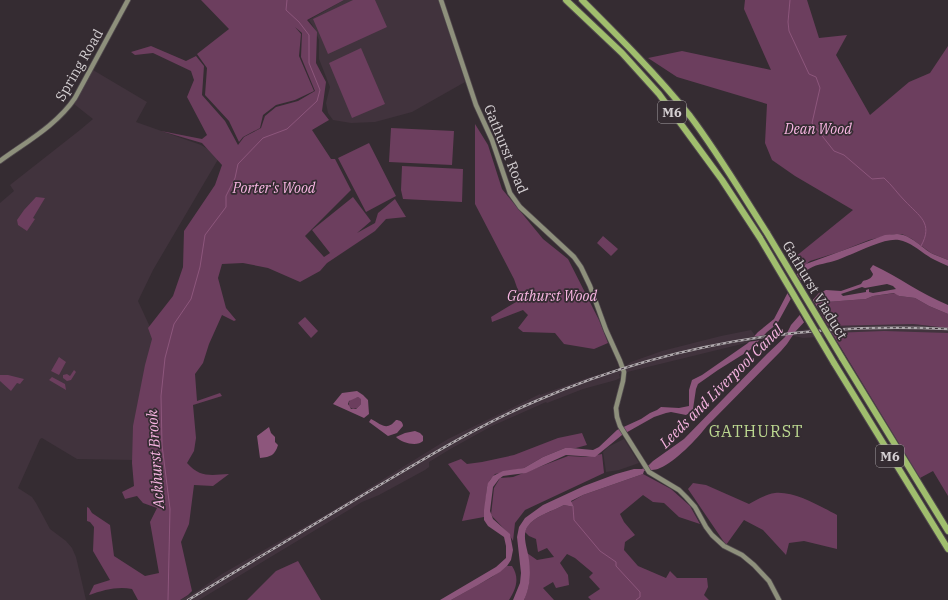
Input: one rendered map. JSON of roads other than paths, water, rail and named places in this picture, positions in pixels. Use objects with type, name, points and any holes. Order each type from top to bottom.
[{"type":"highway","name":"Gathurst Viaduct","points":[[566,0],[622,53],[659,94],[722,180],[760,238],[834,363],[948,549]]},
{"type":"highway","name":"Gathurst Viaduct","points":[[582,0],[630,48],[690,116],[718,156],[767,233],[948,531]]},
{"type":"main road","name":"Spring Road","points":[[0,161],[48,127],[66,110],[75,98],[128,0]]},
{"type":"main road","name":"Gathurst Road","points":[[441,0],[474,98],[492,140],[510,193],[520,207],[578,262],[590,286],[602,321],[624,372],[616,408],[616,417],[620,426],[652,474],[675,488],[686,497],[712,535],[724,546],[742,555],[754,565],[769,581],[779,600]]},
{"type":"waterway","name":"Ackhurst Brook","points":[[168,600],[170,509],[162,445],[161,396],[165,358],[174,324],[191,299],[200,267],[205,235],[226,207],[226,196],[235,178],[238,164],[263,138],[287,129],[317,101],[320,90],[309,63],[309,35],[299,22],[286,10],[287,0]]},
{"type":"waterway","points":[[790,0],[788,22],[789,31],[809,74],[816,77],[820,88],[812,123],[834,151],[844,155],[872,179],[884,178],[920,216],[923,220],[926,231],[925,238],[921,246]]},
{"type":"waterway","points":[[573,507],[574,520],[600,551],[616,562],[616,566],[640,592],[640,597],[636,600]]},
{"type":"railway","points":[[188,600],[453,442],[515,410],[585,381],[686,351],[738,341],[842,329],[948,329]]},
{"type":"district","name":"GATHURST","points":[[756,431]]},
{"type":"park label","name":"Dean Wood","points":[[818,129]]},
{"type":"park label","name":"Porter's Wood","points":[[274,188]]},
{"type":"park label","name":"Gathurst Wood","points":[[552,296]]},
{"type":"water label","name":"Leeds and Liverpool Canal","points":[[721,386]]}]
